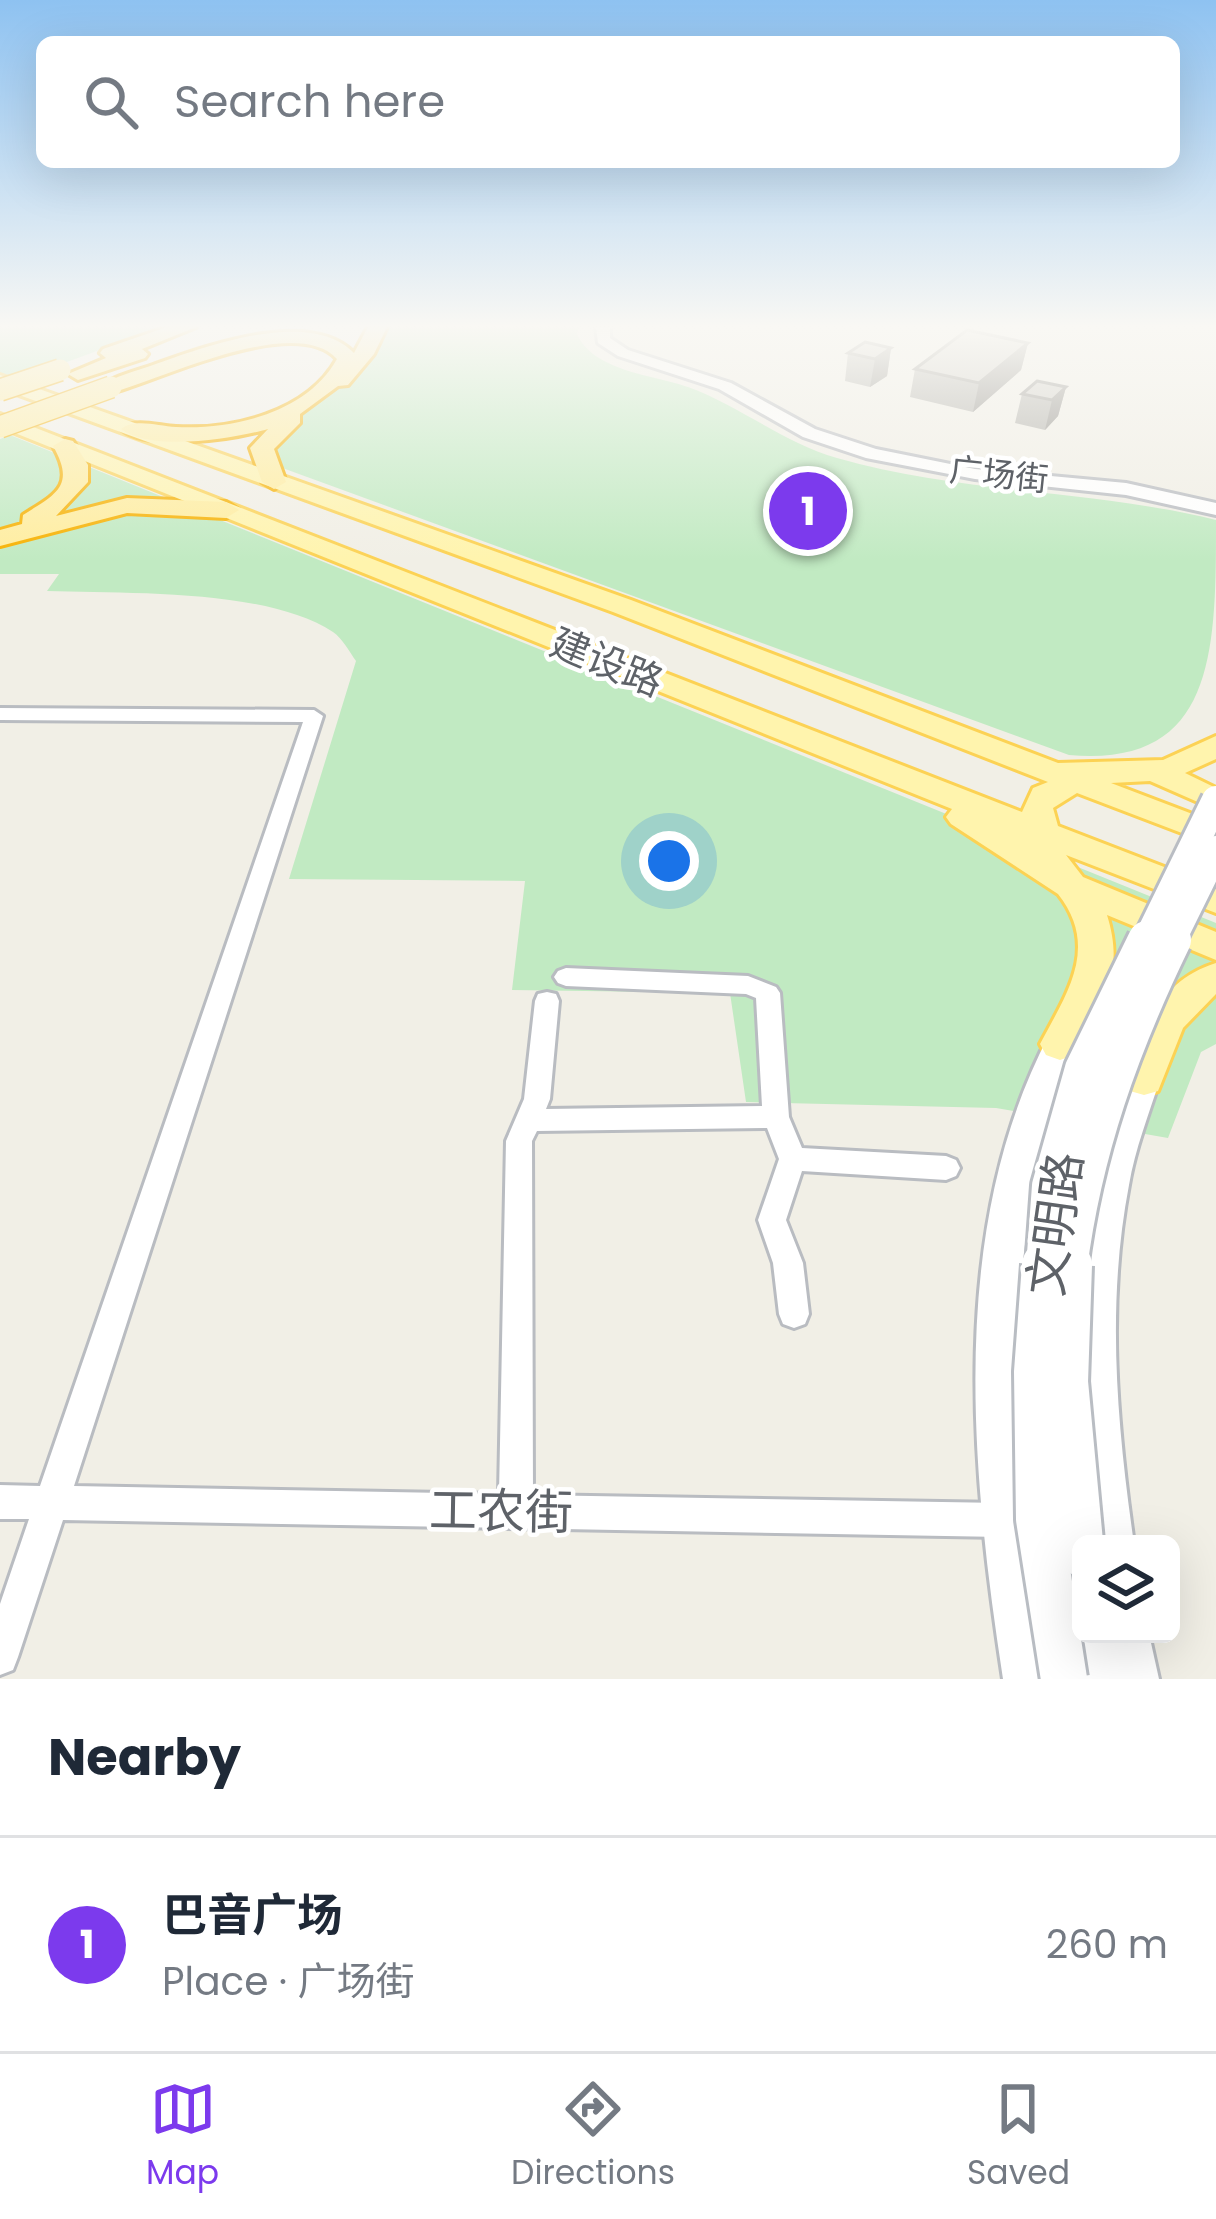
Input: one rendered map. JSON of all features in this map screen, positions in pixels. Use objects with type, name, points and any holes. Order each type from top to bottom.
[{"type":"highway","points":[[0,420],[30,405]]},
{"type":"highway","points":[[131,429],[211,435],[263,425],[296,405]]},
{"type":"highway","points":[[274,482],[263,459],[266,442],[310,405]]},
{"type":"highway","points":[[0,535],[43,514],[74,488],[77,470],[65,446]]},
{"type":"highway","points":[[0,535],[127,505],[226,510]]},
{"type":"main road","name":"建设路","points":[[66,405],[622,606],[1015,760],[1090,778]]},
{"type":"main road","name":"建设路","points":[[0,420],[1216,901]]},
{"type":"main road","points":[[1060,1044],[1092,983],[1100,950],[1092,916],[1051,861],[1039,800],[1090,778],[1187,764],[1216,745]]},
{"type":"main road","points":[[1154,771],[1216,800]]},
{"type":"main road","points":[[1090,778],[1216,836]]},
{"type":"main road","points":[[911,782],[1067,884],[1216,947]]},
{"type":"main road","name":"文明路","points":[[1064,1679],[1039,1519],[1037,1372],[1051,1186],[1084,1070],[1216,800]]},
{"type":"main road","name":"文明路","points":[[1079,1535],[1065,1420],[1064,1286],[1073,1230],[1103,1099],[1216,850]]},
{"type":"main road","points":[[1144,1079],[1156,1042],[1178,1001],[1216,977]]},
{"type":"main road","points":[[1097,1643],[1104,1679]]},
{"type":"street","name":"广场街","points":[[759,405],[809,433],[872,454],[975,474],[1109,486],[1216,509]]},
{"type":"street","points":[[0,714],[314,716],[0,1657]]},
{"type":"street","points":[[566,977],[748,985],[768,993],[776,1117],[793,1159],[772,1220],[788,1263],[794,1314]]},
{"type":"street","points":[[516,1511],[519,1141],[537,1099],[547,1001]]},
{"type":"street","name":"文明路","points":[[1027,1679],[1002,1520],[997,1343],[1006,1249],[1022,1161],[1060,1044]]},
{"type":"street","name":"文明路","points":[[1111,1535],[1100,1455],[1099,1261],[1112,1180],[1144,1079]]},
{"type":"street","points":[[528,1120],[776,1117]]},
{"type":"street","points":[[793,1159],[946,1168]]},
{"type":"street","name":"工农街","points":[[0,1502],[1002,1520]]},
{"type":"street","points":[[1128,1643],[1135,1679]]},
{"type":"green space","points":[[315,405],[727,405],[799,443],[884,470],[1121,502],[1216,520],[1208,655],[1198,692],[1180,721],[1154,742],[1118,754],[1069,755],[277,466],[268,454],[287,427]]},
{"type":"green space","points":[[10,435],[1216,923],[1216,1044],[1201,1052],[1168,1138],[996,1108],[746,1102],[730,993],[512,990],[525,881],[289,879],[356,661],[333,632],[271,607],[194,596],[47,591],[59,574],[0,574],[0,439]]},
{"type":"place","name":"巴音广场","points":[[808,511]]}]
